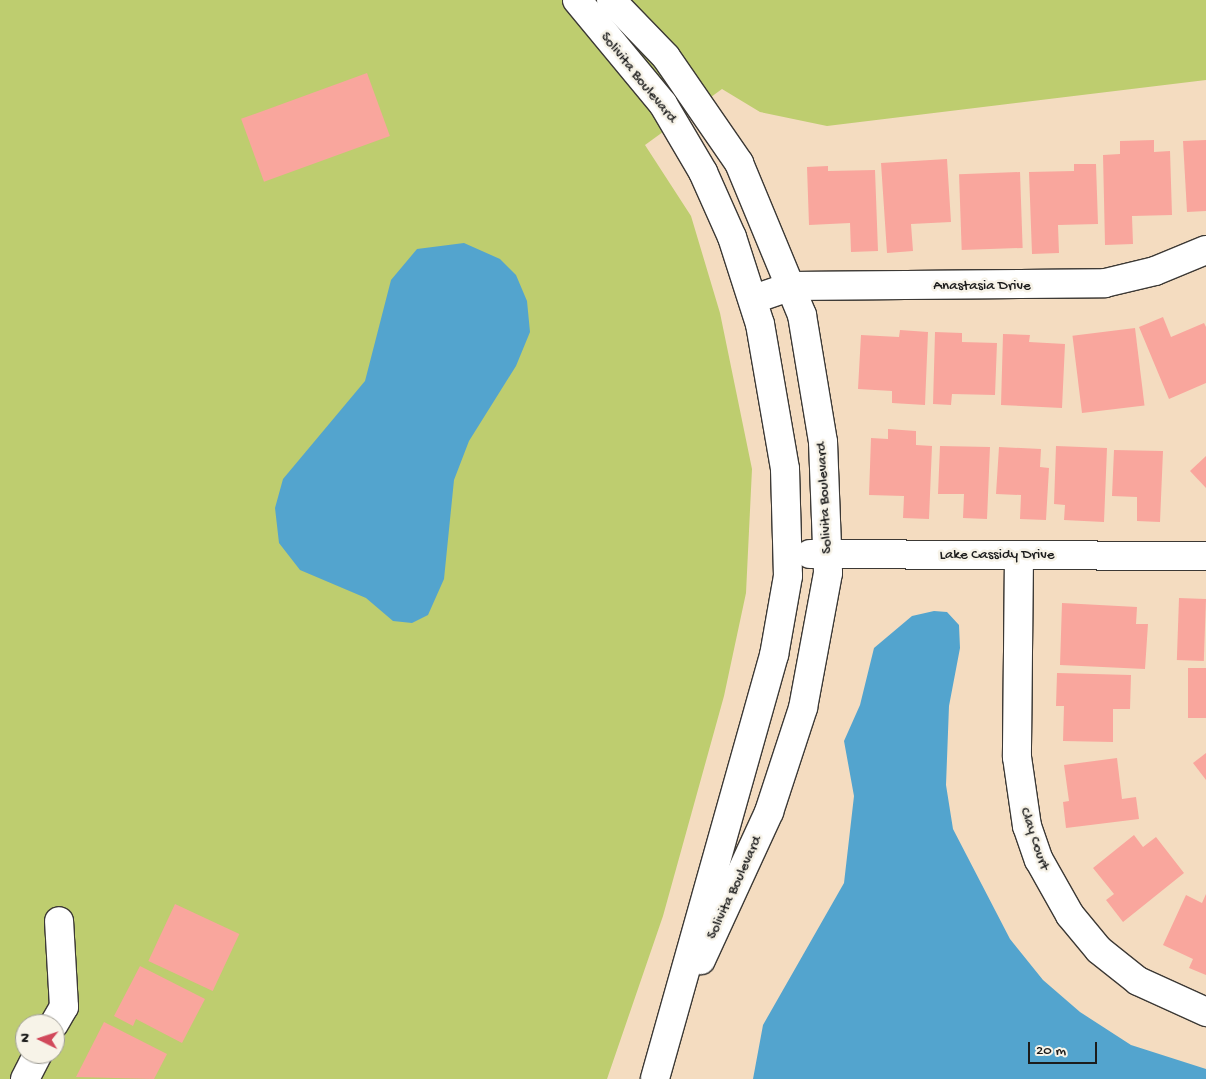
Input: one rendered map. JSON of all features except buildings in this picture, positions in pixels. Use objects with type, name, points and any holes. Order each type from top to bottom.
[{"type":"street","name":"Solivita Boulevard","points":[[578,0],[682,134],[729,230],[754,299],[785,469],[789,554],[774,655],[755,733],[722,835],[655,1079]]},
{"type":"street","name":"Solivita Boulevard","points":[[611,0],[666,57],[705,108],[739,163],[792,286],[816,387],[828,555],[820,627],[788,760],[759,838],[670,1027]]},
{"type":"street","name":"Anastasia Drive","points":[[754,299],[792,286],[1106,283],[1155,271],[1206,250]]},
{"type":"street","name":"Lake Cassidy Drive","points":[[789,554],[1206,556]]},
{"type":"street","name":"Clay Court","points":[[1019,556],[1017,757],[1027,826],[1039,860],[1070,915],[1099,950],[1138,980],[1206,1012]]},
{"type":"street","points":[[60,922],[64,1007],[60,1014]]},
{"type":"street","points":[[24,1079],[32,1064]]},
{"type":"green space","points":[[0,0],[1206,0],[1206,80],[827,126],[760,112],[722,89],[645,145],[691,216],[720,313],[752,469],[746,593],[724,696],[663,916],[607,1079],[0,1079]]},
{"type":"water","points":[[464,243],[500,259],[516,275],[527,301],[530,332],[516,366],[469,441],[454,480],[444,579],[428,615],[412,623],[393,621],[366,598],[300,570],[279,543],[275,508],[283,479],[365,381],[391,280],[417,249]]},
{"type":"water","points":[[934,611],[947,612],[959,625],[960,648],[949,706],[946,785],[953,829],[1010,939],[1043,980],[1080,1012],[1131,1045],[1206,1069],[1206,1079],[753,1079],[763,1025],[844,883],[854,796],[844,741],[860,705],[874,648],[912,616]]}]
